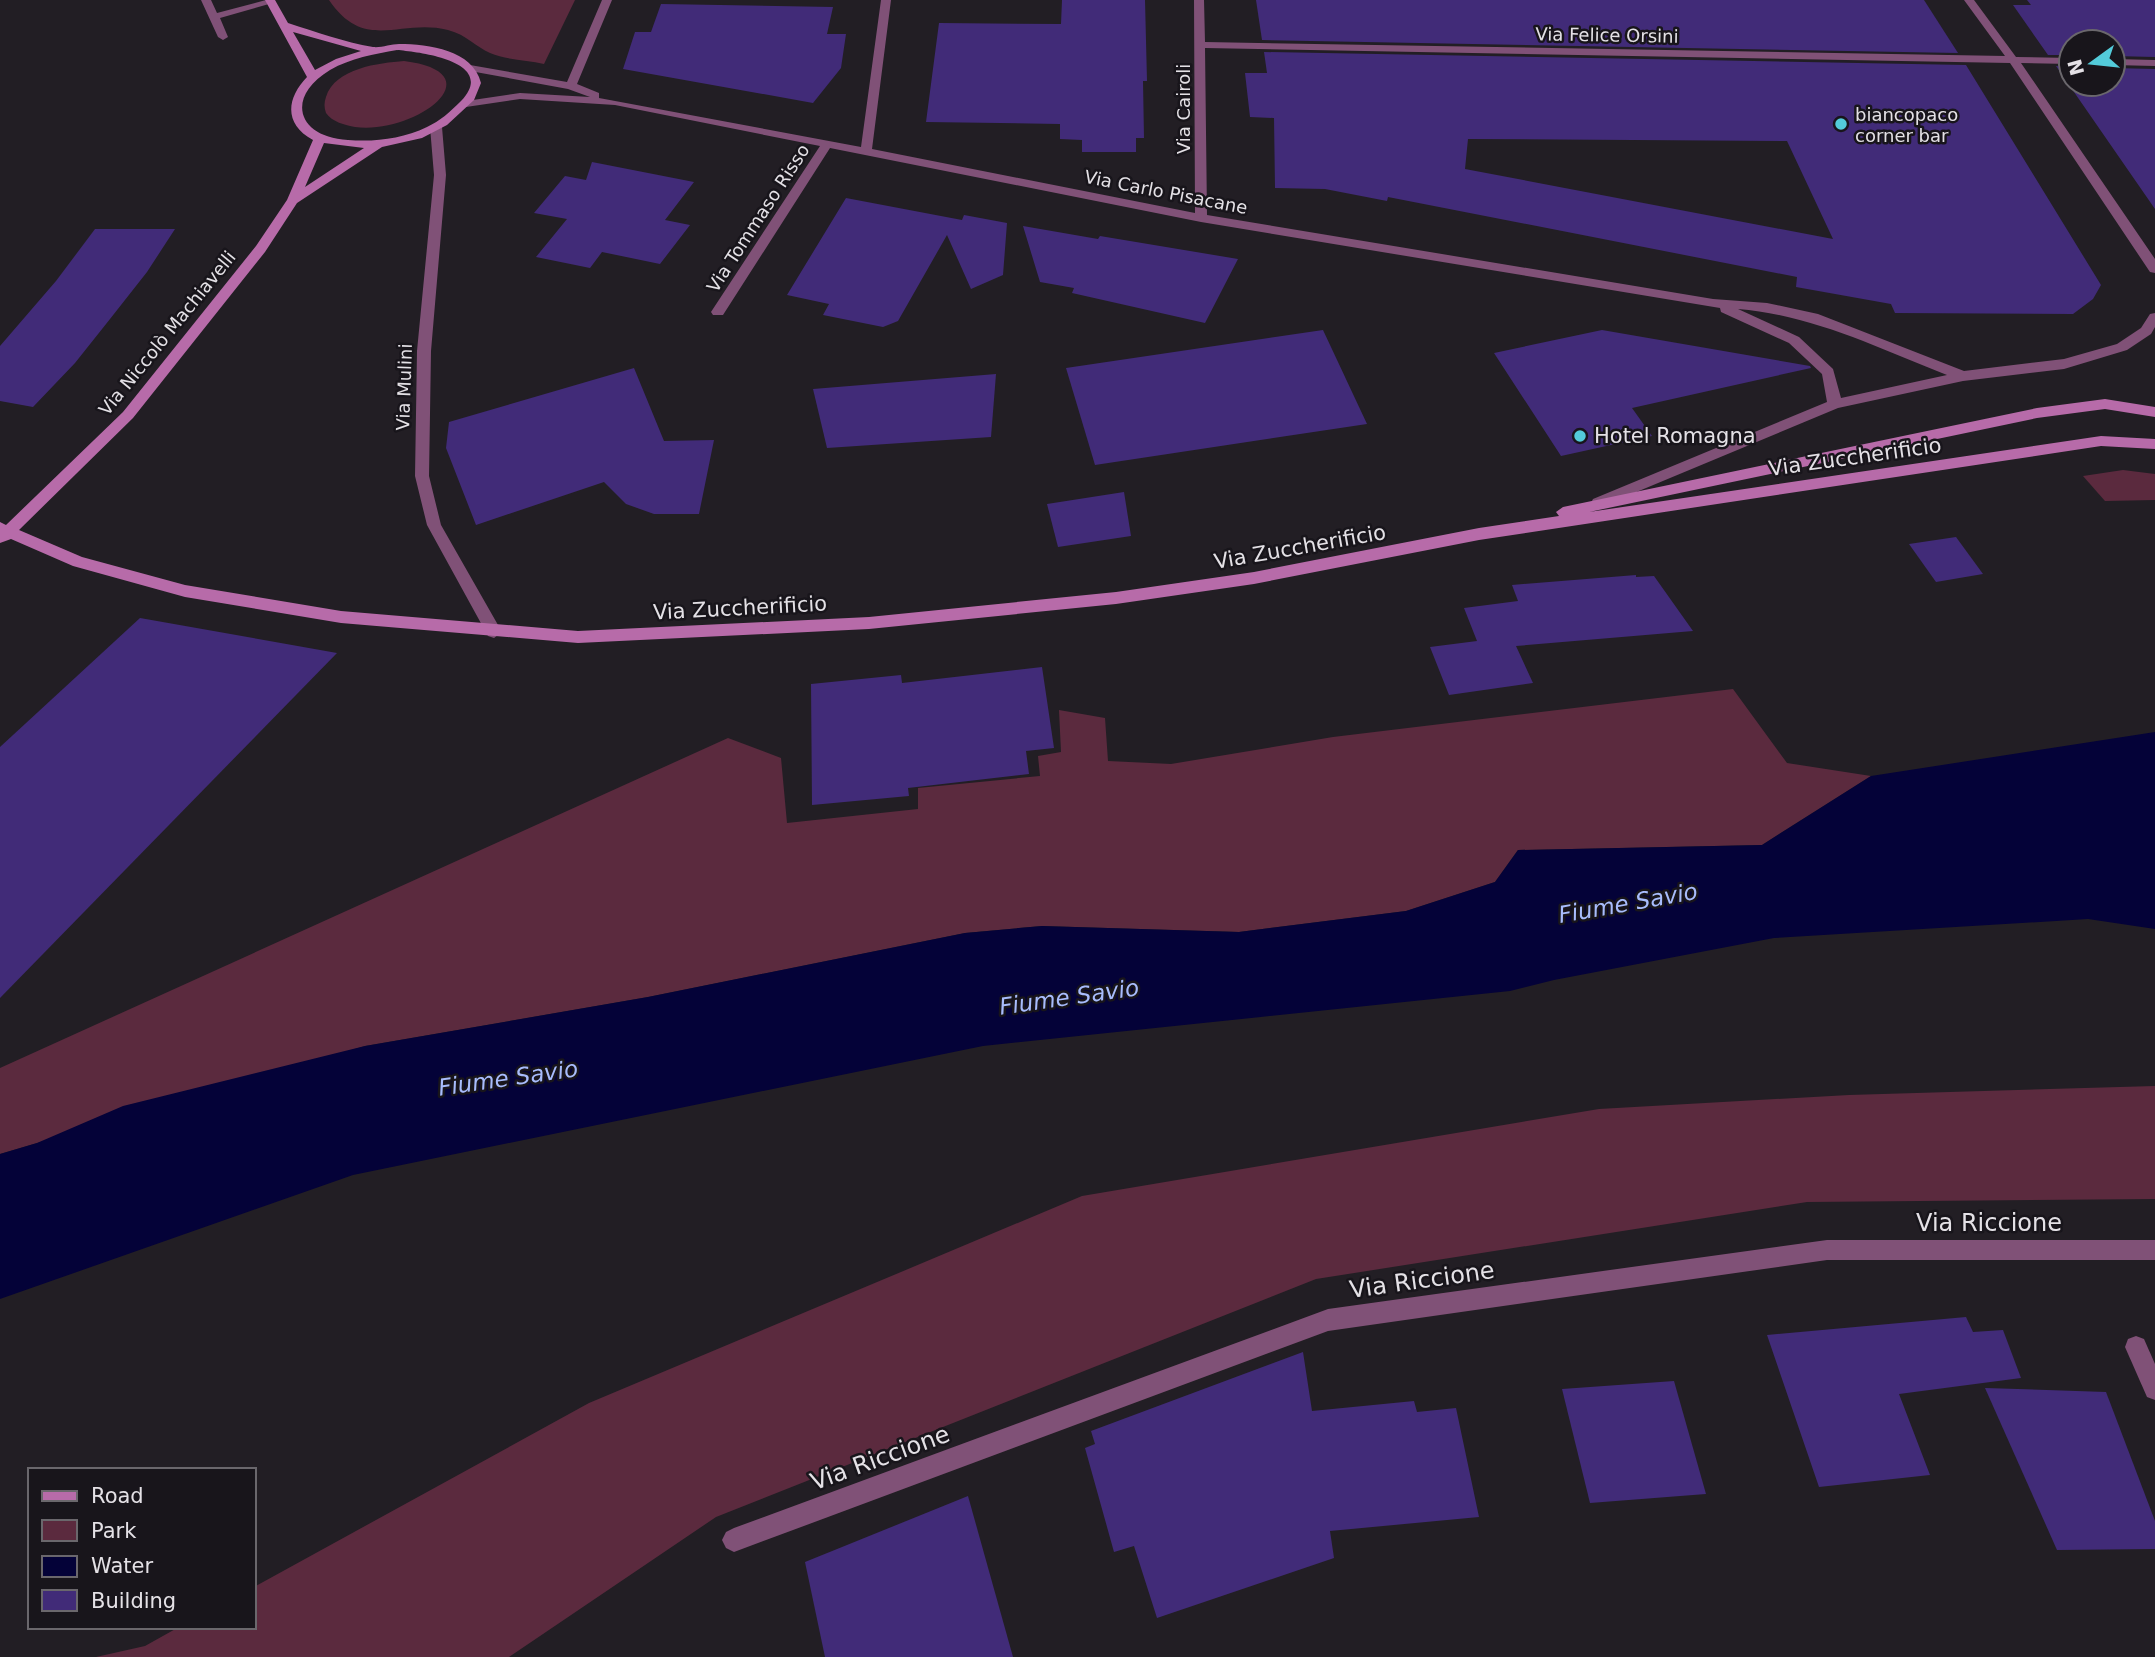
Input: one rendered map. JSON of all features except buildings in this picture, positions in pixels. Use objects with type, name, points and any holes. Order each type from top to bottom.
[{"type":"main road","points":[[270,1],[313,77]]},
{"type":"main road","points":[[283,25],[329,40],[373,50]]},
{"type":"main road","points":[[421,47],[459,58],[470,68],[475,79],[473,91],[466,104],[436,127],[409,138],[379,144],[337,143],[320,138],[305,129],[296,118],[295,104],[301,90],[313,77],[340,61],[373,50],[421,47]]},
{"type":"main road","name":"Via Niccolò Machiavelli","points":[[3,534],[128,415],[261,249],[293,200],[320,138]]},
{"type":"main road","name":"Via Niccolò Machiavelli","points":[[293,200],[379,144]]},
{"type":"main road","name":"Via Zuccherificio","points":[[1479,534],[1598,503],[2037,413],[2105,404],[2155,412]]},
{"type":"main road","name":"Via Zuccherificio","points":[[3,534],[78,562],[185,591],[341,617],[578,637],[910,619],[1116,598],[1229,582],[1479,534],[2101,441],[2155,444]]},
{"type":"street","points":[[206,0],[223,37]]},
{"type":"street","points":[[570,86],[607,0]]},
{"type":"street","points":[[866,151],[886,0]]},
{"type":"street","name":"Via Cairoli","points":[[1199,0],[1201,218]]},
{"type":"street","points":[[1969,0],[2155,269]]},
{"type":"street","points":[[213,18],[270,1]]},
{"type":"street","name":"Via Felice Orsini","points":[[1200,45],[2057,61]]},
{"type":"street","points":[[2127,62],[2155,63]]},
{"type":"street","name":"Via Carlo Pisacane","points":[[470,68],[570,86],[615,102]]},
{"type":"street","name":"Via Carlo Pisacane","points":[[466,104],[520,96],[615,102],[1201,218],[1713,303]]},
{"type":"street","name":"Via Mulini","points":[[436,127],[440,175],[424,351],[422,476],[434,525],[494,632]]},
{"type":"street","name":"Via Tommaso Risso","points":[[718,312],[827,144]]},
{"type":"street","points":[[1713,303],[1767,307],[1813,317],[1963,376]]},
{"type":"street","points":[[1713,303],[1794,340],[1828,372],[1835,404]]},
{"type":"street","name":"Via Zuccherificio","points":[[1598,503],[1835,404],[1963,376],[2064,364],[2122,347],[2146,331],[2155,317]]},
{"type":"street","name":"Via Riccione","points":[[734,1540],[1328,1320],[1827,1250],[2155,1250]]},
{"type":"street","points":[[2136,1347],[2155,1390]]},
{"type":"green space","points":[[329,0],[575,0],[544,64],[496,55],[448,30],[431,27],[370,30],[342,16]]},
{"type":"green space","points":[[404,61],[431,68],[444,78],[446,89],[437,102],[422,113],[401,122],[378,127],[355,127],[335,121],[326,113],[326,97],[338,79],[359,69]]},
{"type":"green space","points":[[2123,470],[2155,474],[2155,500],[2105,501],[2083,476]]},
{"type":"green space","points":[[1733,689],[1787,763],[1871,776],[1762,845],[1518,850],[1495,882],[1406,911],[1239,932],[1042,926],[965,933],[648,997],[365,1046],[0,1154],[0,1068],[728,738],[781,758],[787,823],[918,809],[918,788],[1040,776],[1038,756],[1061,752],[1059,710],[1105,718],[1108,761],[1171,764],[1333,737]]},
{"type":"green space","points":[[2155,1086],[2155,1199],[1807,1202],[1316,1279],[716,1517],[509,1657],[96,1657],[145,1646],[175,1629],[256,1629],[256,1586],[589,1403],[1082,1196],[1599,1109],[1849,1095]]},
{"type":"water","name":"Fiume Savio","points":[[2155,732],[2155,929],[2088,919],[1774,938],[1554,980],[1510,991],[983,1046],[353,1175],[0,1299],[0,1154],[37,1143],[123,1106],[365,1046],[648,997],[965,933],[1042,926],[1239,932],[1406,911],[1495,882],[1518,850],[1762,845],[1871,776]]},
{"type":"place","name":"biancopaco corner bar","points":[[1841,124]]},
{"type":"place","name":"Hotel Romagna","points":[[1580,436]]}]
